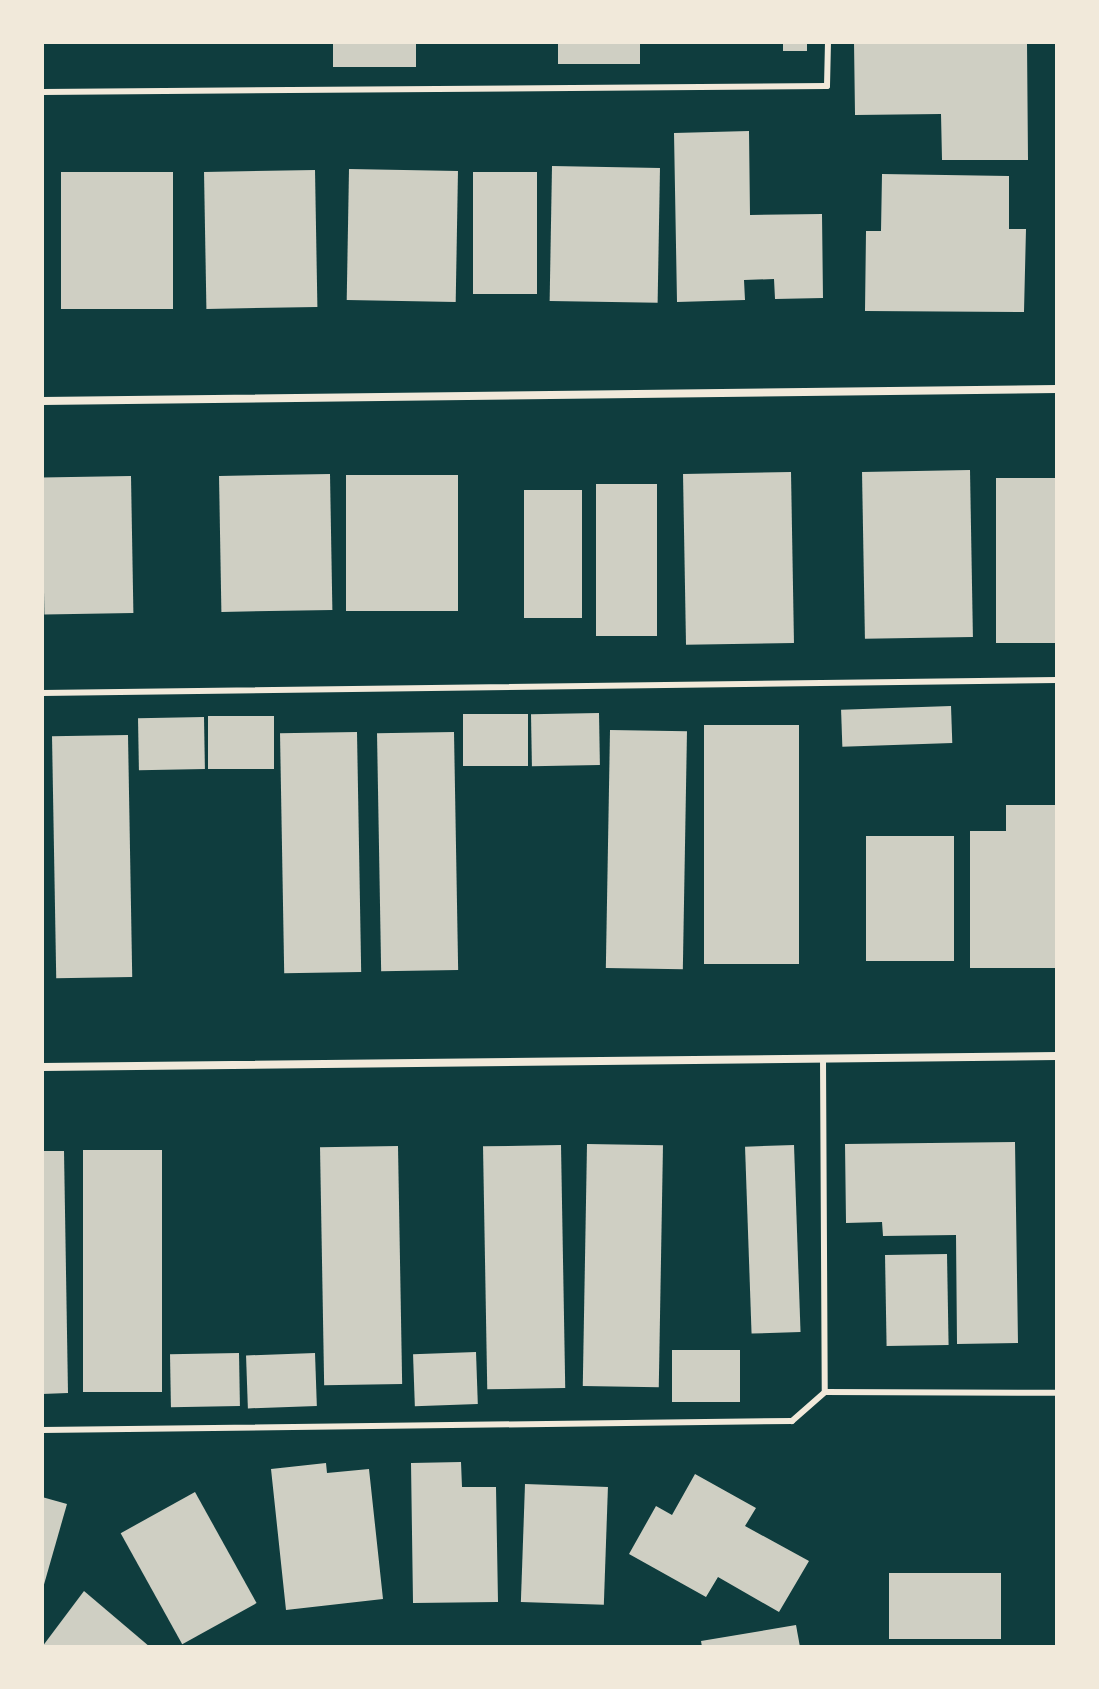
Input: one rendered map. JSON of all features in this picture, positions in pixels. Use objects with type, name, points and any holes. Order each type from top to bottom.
[{"type":"street","points":[[42,401],[1057,389]]},
{"type":"street","points":[[42,1067],[1057,1056]]},
{"type":"lane","points":[[42,92],[827,86],[828,42]]},
{"type":"lane","points":[[42,693],[1057,680]]},
{"type":"lane","points":[[823,1059],[825,1392]]},
{"type":"lane","points":[[42,1430],[792,1421],[825,1392],[1057,1393]]},
{"type":"building","points":[[333,42],[416,42],[416,67],[333,67]]},
{"type":"building","points":[[558,42],[640,42],[640,64],[558,64]]},
{"type":"building","points":[[783,42],[807,42],[807,51],[783,51]]},
{"type":"building","points":[[854,42],[1027,42],[1028,160],[942,160],[941,114],[855,115]]},
{"type":"building","points":[[749,131],[750,215],[822,214],[823,298],[775,299],[774,279],[744,280],[745,300],[677,302],[674,133]]},
{"type":"building","points":[[552,166],[660,168],[658,303],[550,301]]},
{"type":"building","points":[[349,169],[458,171],[456,302],[347,300]]},
{"type":"building","points":[[315,170],[317,307],[206,309],[204,172]]},
{"type":"building","points":[[61,172],[173,172],[173,309],[61,309]]},
{"type":"building","points":[[473,172],[537,172],[537,294],[473,294]]},
{"type":"building","points":[[882,174],[1009,176],[1009,229],[1026,229],[1024,312],[865,311],[866,231],[881,231]]},
{"type":"building","points":[[970,470],[973,637],[865,639],[862,472]]},
{"type":"building","points":[[791,472],[794,643],[686,645],[683,474]]},
{"type":"building","points":[[330,474],[332,610],[221,612],[219,476]]},
{"type":"building","points":[[346,475],[458,475],[458,611],[346,611]]},
{"type":"building","points":[[131,476],[133,613],[44,615],[42,478]]},
{"type":"building","points":[[996,478],[1057,478],[1057,643],[996,643]]},
{"type":"building","points":[[596,484],[657,484],[657,636],[596,636]]},
{"type":"building","points":[[524,490],[582,490],[582,618],[524,618]]},
{"type":"building","points":[[951,706],[952,743],[842,747],[841,710]]},
{"type":"building","points":[[599,713],[600,765],[532,766],[531,714]]},
{"type":"building","points":[[463,714],[528,714],[528,766],[463,766]]},
{"type":"building","points":[[208,716],[274,716],[274,769],[208,769]]},
{"type":"building","points":[[204,717],[205,769],[139,770],[138,718]]},
{"type":"building","points":[[704,725],[799,725],[799,964],[704,964]]},
{"type":"building","points":[[610,730],[687,731],[683,969],[606,968]]},
{"type":"building","points":[[357,732],[361,972],[284,973],[280,733]]},
{"type":"building","points":[[454,732],[458,970],[381,971],[377,733]]},
{"type":"building","points":[[128,735],[132,977],[56,978],[52,736]]},
{"type":"building","points":[[1006,805],[1057,805],[1057,968],[970,968],[970,831],[1006,831]]},
{"type":"building","points":[[866,836],[954,836],[954,961],[866,961]]},
{"type":"building","points":[[1015,1142],[1018,1343],[957,1344],[956,1235],[883,1236],[882,1222],[846,1223],[845,1144]]},
{"type":"building","points":[[587,1144],[663,1145],[659,1387],[583,1386]]},
{"type":"building","points":[[561,1145],[565,1388],[487,1389],[483,1146]]},
{"type":"building","points":[[794,1145],[801,1332],[752,1334],[745,1147]]},
{"type":"building","points":[[398,1146],[402,1384],[324,1385],[320,1147]]},
{"type":"building","points":[[83,1150],[162,1150],[162,1392],[83,1392]]},
{"type":"building","points":[[42,1151],[64,1151],[68,1393],[42,1394]]},
{"type":"building","points":[[947,1254],[949,1345],[887,1346],[885,1255]]},
{"type":"building","points":[[672,1350],[740,1350],[740,1402],[672,1402]]},
{"type":"building","points":[[476,1352],[478,1404],[415,1406],[413,1354]]},
{"type":"building","points":[[239,1353],[240,1406],[171,1407],[170,1354]]},
{"type":"building","points":[[315,1353],[317,1406],[248,1408],[246,1355]]},
{"type":"building","points":[[461,1462],[462,1487],[496,1487],[498,1602],[413,1603],[411,1463]]},
{"type":"building","points":[[326,1463],[327,1473],[369,1469],[383,1599],[286,1610],[271,1469]]},
{"type":"building","points":[[695,1474],[756,1508],[745,1526],[809,1561],[779,1612],[718,1577],[706,1597],[629,1554],[656,1506],[672,1515]]},
{"type":"building","points":[[525,1484],[608,1487],[604,1605],[521,1602]]},
{"type":"building","points":[[195,1492],[257,1603],[182,1644],[121,1533]]},
{"type":"building","points":[[42,1497],[67,1504],[43,1588],[42,1588]]},
{"type":"building","points":[[889,1573],[1001,1573],[1001,1639],[889,1639]]},
{"type":"building","points":[[84,1591],[150,1647],[42,1647]]},
{"type":"building","points":[[796,1625],[800,1647],[702,1647],[701,1641]]}]
